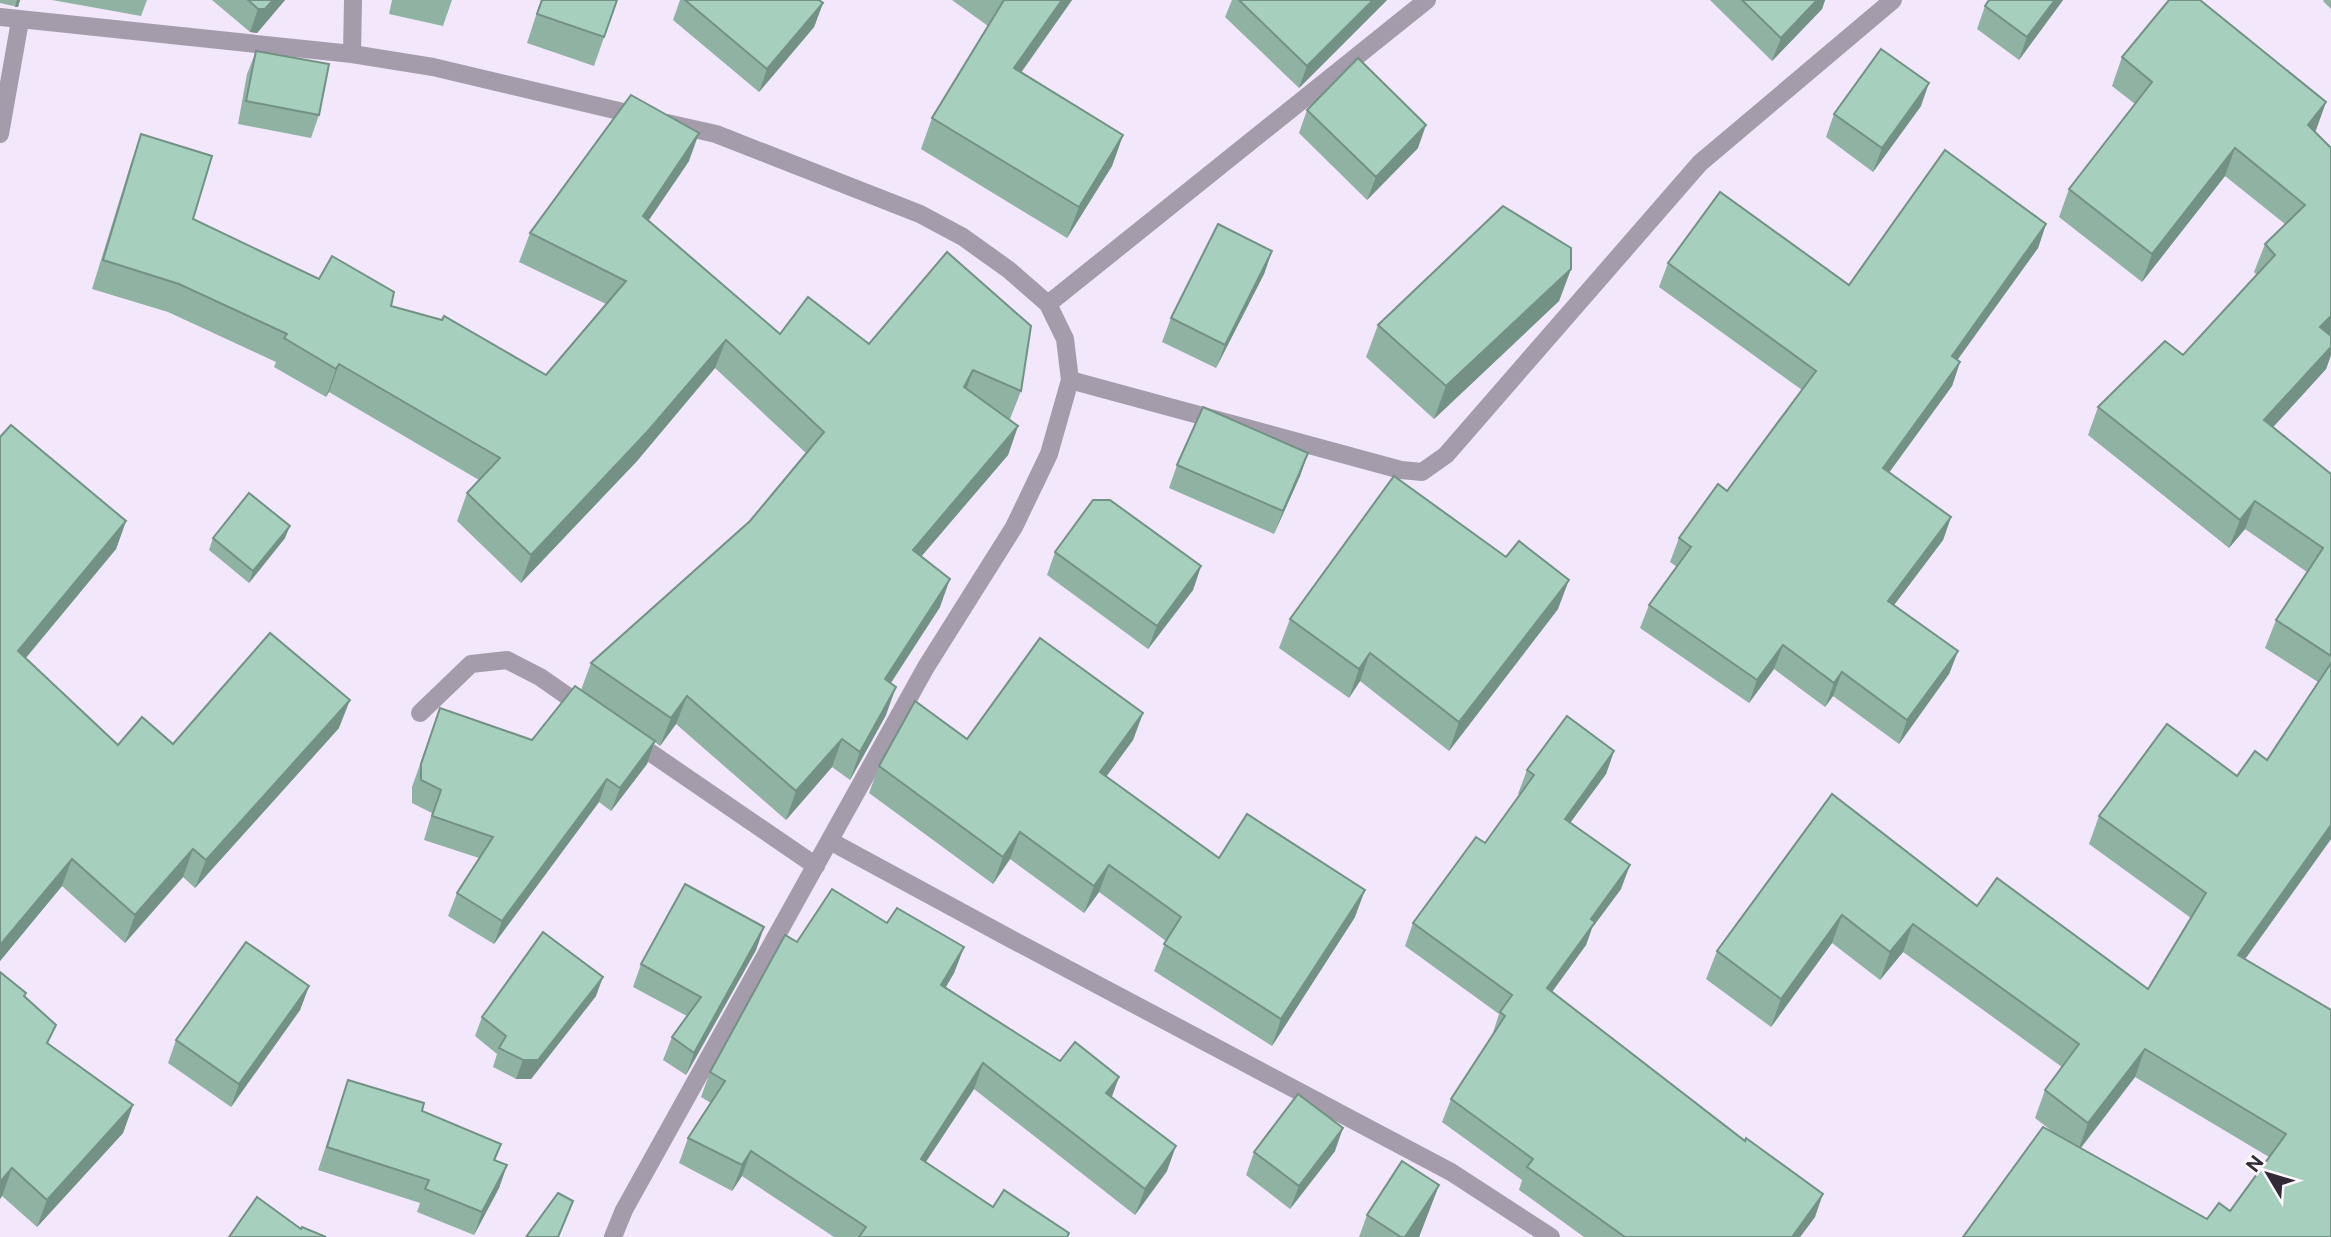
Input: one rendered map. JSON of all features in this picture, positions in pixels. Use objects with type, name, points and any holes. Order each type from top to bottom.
[{"type":"street","points":[[352,54],[353,0]]},
{"type":"street","points":[[1048,304],[1427,0]]},
{"type":"street","points":[[1070,380],[1401,470],[1422,472],[1446,455],[1700,163],[1893,0]]},
{"type":"street","points":[[0,17],[352,54],[433,67],[716,134],[920,214],[963,237],[1009,270],[1048,304],[1065,339],[1070,380],[1049,454],[1014,527],[926,667],[624,1210],[613,1237]]},
{"type":"street","points":[[0,134],[20,20]]},
{"type":"street","points":[[419,713],[471,664],[506,660],[540,677],[598,717]]},
{"type":"street","points":[[621,732],[816,866]]},
{"type":"street","points":[[830,841],[1451,1172],[1551,1237]]},
{"type":"building","points":[[248,0],[273,0],[265,9],[258,9]]},
{"type":"building","points":[[542,0],[617,0],[604,37],[537,14]]},
{"type":"building","points":[[685,0],[819,0],[823,3],[767,69]]},
{"type":"building","points":[[1004,0],[1062,0],[1014,68],[1123,135],[1079,207],[932,118]]},
{"type":"building","points":[[1239,0],[1373,0],[1307,66]]},
{"type":"building","points":[[1742,0],[1817,0],[1781,38]]},
{"type":"building","points":[[1989,0],[2055,0],[2027,37],[1985,6]]},
{"type":"building","points":[[2169,0],[2200,0],[2326,102],[2308,125],[2331,148],[2331,316],[2320,327],[2331,336],[2331,347],[2264,420],[2331,474],[2331,656],[2276,620],[2323,548],[2255,501],[2240,520],[2098,407],[2165,341],[2183,355],[2275,255],[2265,244],[2305,205],[2235,148],[2152,254],[2069,189],[2152,82],[2122,57]]},
{"type":"building","points":[[1881,49],[1929,83],[1882,148],[1834,114]]},
{"type":"building","points":[[256,51],[329,64],[319,115],[246,101]]},
{"type":"building","points":[[1358,58],[1426,125],[1376,177],[1307,110]]},
{"type":"building","points":[[631,95],[699,133],[643,216],[780,334],[808,297],[869,344],[947,252],[1031,326],[1021,391],[973,370],[964,387],[1018,426],[913,550],[950,579],[885,679],[896,687],[860,752],[842,739],[796,791],[687,696],[671,718],[591,663],[750,521],[824,432],[726,340],[647,432],[531,555],[467,493],[500,458],[339,364],[336,369],[284,338],[287,334],[179,284],[103,260],[141,134],[212,156],[193,219],[319,279],[332,256],[394,292],[391,306],[442,320],[444,316],[546,375],[626,281],[530,233]]},
{"type":"building","points":[[1945,150],[2046,224],[1952,356],[1960,362],[1883,468],[1951,517],[1888,601],[1958,651],[1907,720],[1842,672],[1834,683],[1783,645],[1757,680],[1649,605],[1691,547],[1679,538],[1718,484],[1727,491],[1816,371],[1668,263],[1720,192],[1849,285]]},
{"type":"building","points":[[1503,206],[1571,248],[1571,269],[1446,386],[1378,325]]},
{"type":"building","points":[[1218,224],[1272,251],[1225,345],[1171,318]]},
{"type":"building","points":[[1203,407],[1308,453],[1283,511],[1177,465]]},
{"type":"building","points":[[11,425],[126,521],[18,651],[118,745],[142,717],[173,744],[270,633],[350,700],[206,860],[193,849],[135,915],[72,859],[0,945],[0,437]]},
{"type":"building","points":[[1394,476],[1506,557],[1519,541],[1569,580],[1459,722],[1370,653],[1359,669],[1290,619]]},
{"type":"building","points":[[249,493],[290,526],[253,571],[213,538]]},
{"type":"building","points":[[1093,500],[1110,500],[1201,566],[1157,626],[1055,552]]},
{"type":"building","points":[[1040,638],[1143,713],[1100,772],[1219,858],[1247,814],[1365,890],[1281,1019],[1164,944],[1181,917],[1109,865],[1094,886],[1020,832],[1003,857],[879,766],[915,701],[967,739]]},
{"type":"building","points":[[2331,663],[2331,825],[2238,955],[2331,1010],[2331,1237],[1963,1237],[2043,1127],[2207,1219],[2219,1203],[2230,1211],[2286,1134],[2145,1049],[2088,1123],[2045,1090],[2079,1044],[1913,924],[1890,952],[1842,915],[1781,999],[1717,951],[1832,794],[1977,906],[1997,878],[2148,989],[2206,893],[2099,816],[2167,724],[2237,776],[2255,751],[2267,760]]},
{"type":"building","points":[[575,686],[655,741],[620,788],[607,779],[502,921],[457,893],[493,837],[432,816],[441,790],[421,780],[421,764],[440,708],[532,740]]},
{"type":"building","points":[[1567,716],[1614,751],[1565,819],[1630,865],[1591,919],[1595,922],[1547,988],[1745,1141],[1746,1138],[1823,1194],[1792,1237],[1625,1237],[1527,1167],[1533,1159],[1451,1099],[1505,1016],[1500,1012],[1512,995],[1413,923],[1476,837],[1485,843],[1534,775],[1527,770]]},
{"type":"building","points":[[685,884],[764,927],[694,1053],[672,1037],[701,997],[641,964]]},
{"type":"building","points":[[832,889],[887,923],[897,908],[964,947],[941,985],[1060,1061],[1075,1042],[1119,1077],[1106,1093],[1176,1146],[1145,1189],[983,1063],[921,1159],[993,1207],[1004,1190],[1069,1233],[1067,1237],[859,1237],[866,1227],[751,1151],[742,1165],[688,1138],[725,1081],[710,1072],[785,935],[797,942]]},
{"type":"building","points":[[543,932],[603,977],[538,1060],[523,1060],[499,1048],[506,1036],[482,1017]]},
{"type":"building","points":[[246,942],[309,986],[239,1084],[176,1040]]},
{"type":"building","points":[[0,972],[26,993],[24,996],[56,1025],[47,1043],[133,1105],[47,1200],[12,1168],[0,1182]]},
{"type":"building","points":[[348,1080],[424,1103],[422,1111],[501,1144],[494,1160],[507,1165],[482,1212],[425,1189],[429,1180],[327,1147]]},
{"type":"building","points":[[1298,1094],[1343,1128],[1299,1186],[1254,1152]]},
{"type":"building","points":[[1402,1161],[1439,1185],[1405,1237],[1367,1215]]},
{"type":"building","points":[[558,1193],[573,1201],[558,1237],[526,1237]]},
{"type":"building","points":[[257,1197],[301,1229],[302,1227],[326,1237],[229,1237]]}]
